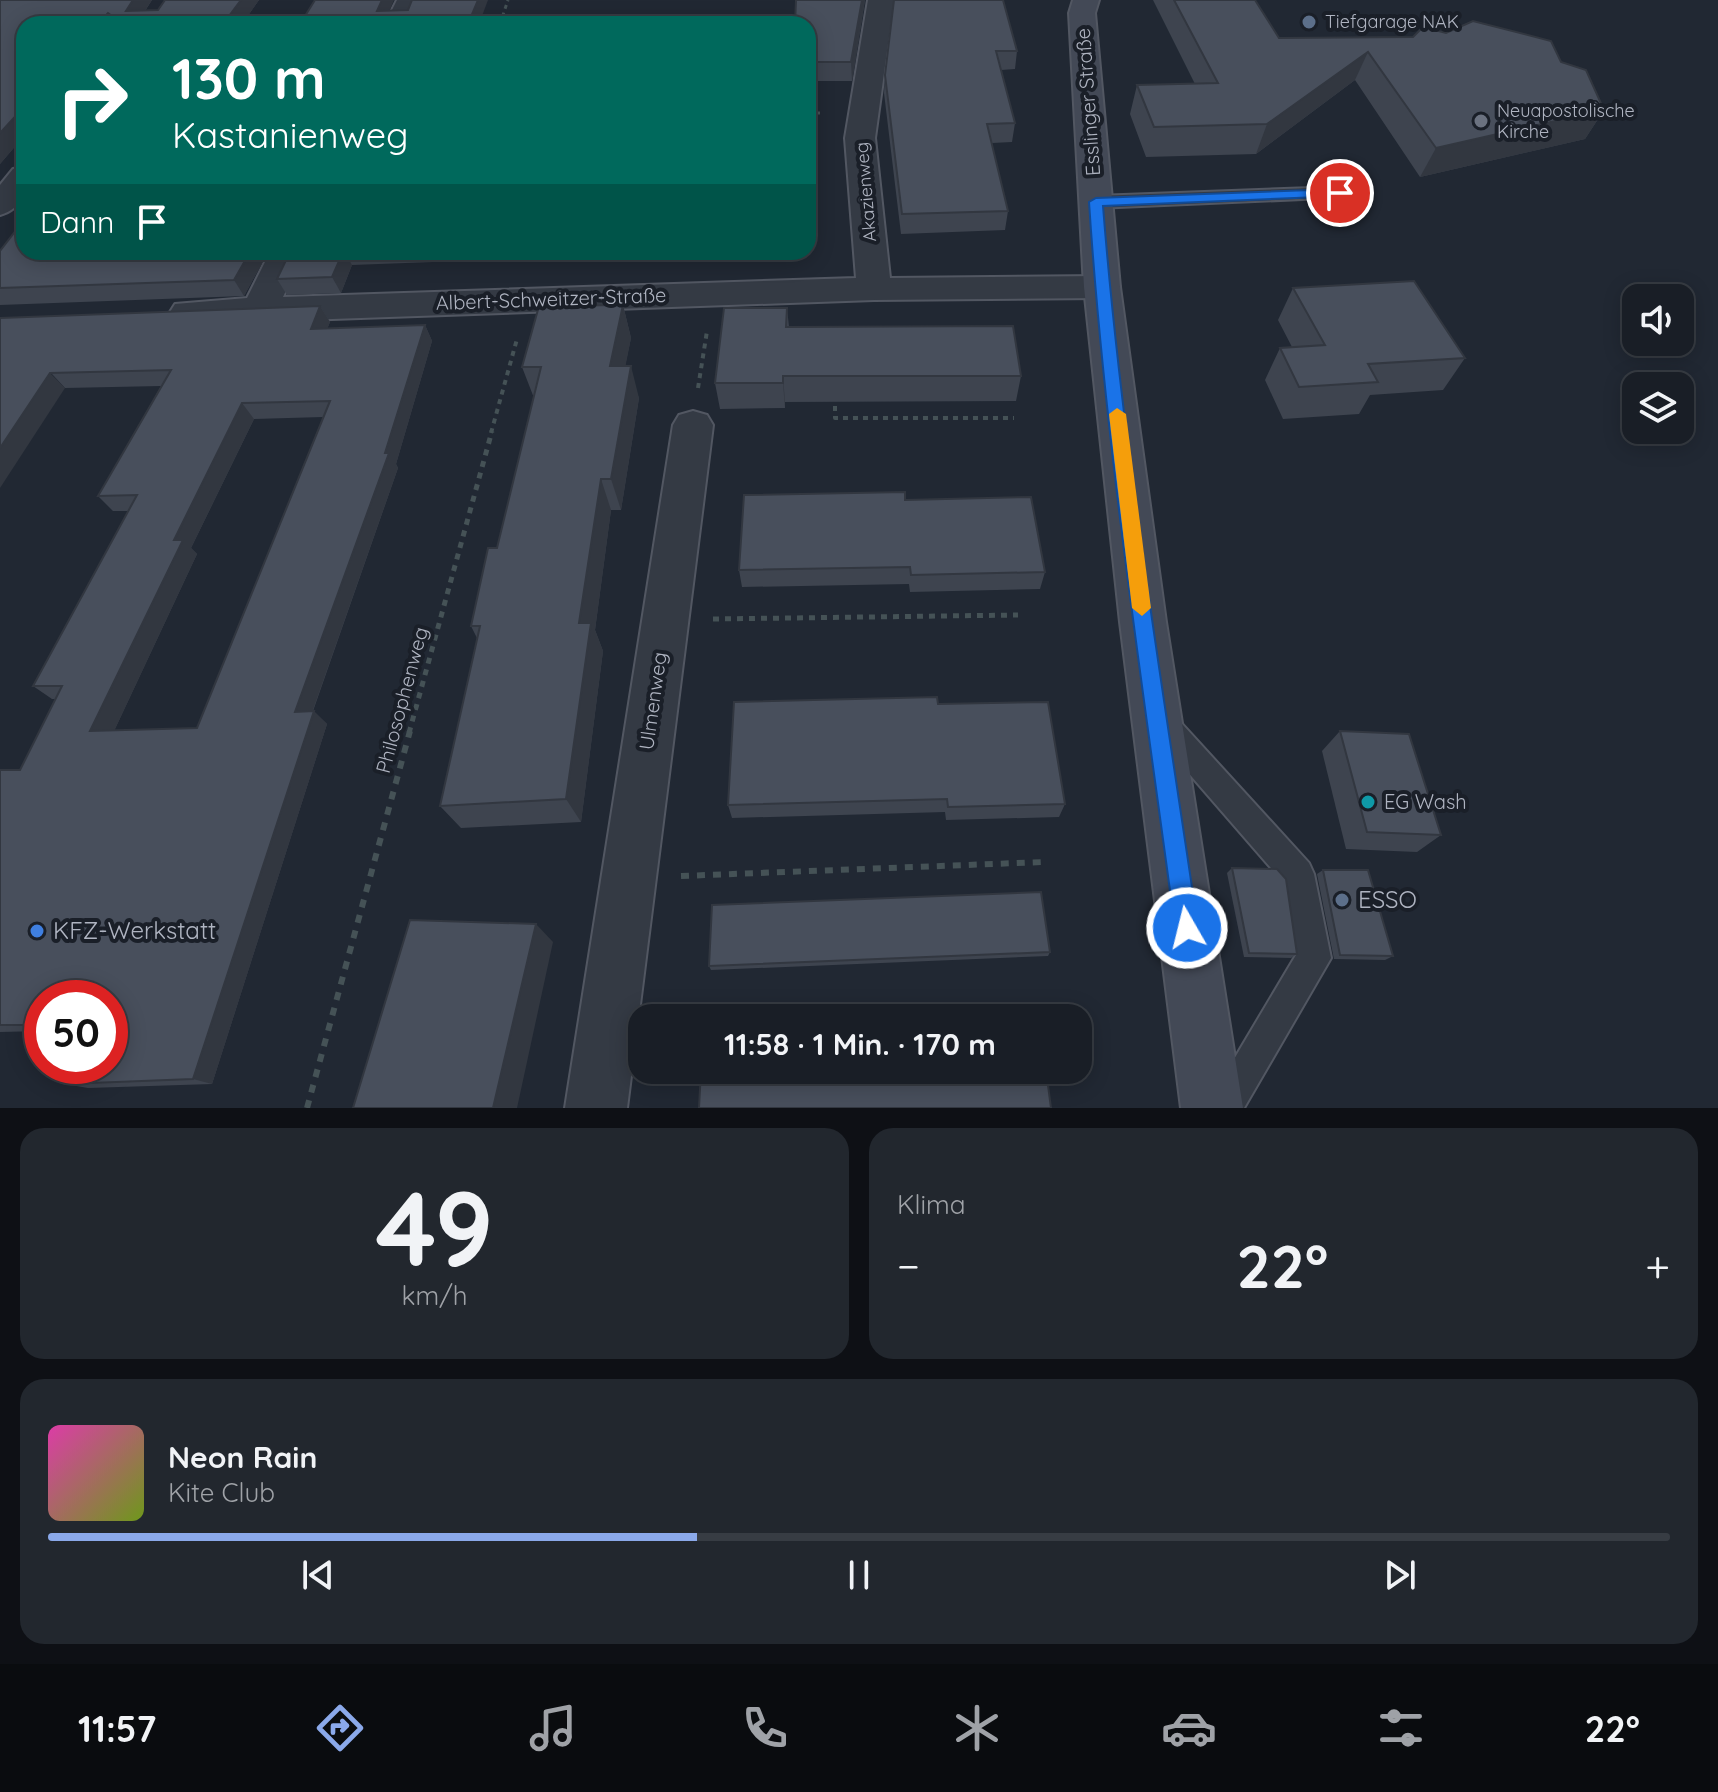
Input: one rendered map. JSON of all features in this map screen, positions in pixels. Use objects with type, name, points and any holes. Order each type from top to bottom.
[{"type":"main road","name":"Esslinger Straße","points":[[1086,0],[1082,13],[1102,287],[1212,1108]]},
{"type":"street","name":"Akazienweg","points":[[874,289],[860,138],[881,0]]},
{"type":"street","points":[[0,205],[16,186]]},
{"type":"street","points":[[259,309],[283,260]]},
{"type":"street","name":"Albert-Schweitzer-Straße","points":[[152,313],[874,289],[1102,287]]},
{"type":"street","name":"Ulmenweg","points":[[596,1108],[693,425]]},
{"type":"lane","points":[[1096,202],[1340,193]]},
{"type":"lane","points":[[1158,717],[1298,874],[1314,958],[1223,1108]]},
{"type":"path","points":[[693,425],[712,294]]},
{"type":"path","name":"Philosophenweg","points":[[307,1108],[528,300]]},
{"type":"path","points":[[834,386],[835,418],[1014,418]]},
{"type":"path","points":[[664,620],[1018,615]]},
{"type":"path","points":[[628,878],[1044,862]]},
{"type":"building","points":[[0,0],[133,0],[126,11],[158,10],[165,0],[241,0],[229,16],[112,16],[108,13],[105,16],[16,16],[16,116],[0,133]]},
{"type":"building","points":[[315,0],[382,0],[377,11],[408,10],[412,0],[478,0],[471,16],[305,16]]},
{"type":"building","points":[[796,0],[862,0],[851,62],[816,62],[816,16],[795,16]]},
{"type":"building","points":[[894,0],[1003,0],[1017,51],[996,51],[1015,123],[987,124],[1008,211],[902,214],[885,75]]},
{"type":"building","points":[[1174,0],[1255,0],[1279,38],[1413,37],[1423,27],[1446,33],[1473,21],[1551,41],[1561,62],[1586,70],[1604,110],[1436,148],[1368,52],[1267,124],[1154,127],[1137,85],[1218,83]]},
{"type":"building","points":[[16,230],[16,260],[245,260],[234,280],[0,288],[0,251]]},
{"type":"building","points":[[286,260],[339,260],[332,277],[277,279]]},
{"type":"building","points":[[1414,281],[1465,358],[1368,364],[1378,382],[1299,387],[1280,348],[1325,345],[1293,288]]},
{"type":"building","points":[[623,305],[610,366],[631,366],[611,479],[601,479],[579,623],[591,623],[566,799],[440,806],[480,626],[471,626],[488,548],[497,548],[541,367],[522,367],[539,306]]},
{"type":"building","points":[[320,306],[311,329],[425,325],[385,453],[389,453],[295,712],[314,711],[193,1079],[128,1082],[128,980],[24,980],[24,1025],[0,1025],[0,770],[20,770],[62,686],[33,686],[137,495],[98,496],[171,370],[50,373],[0,448],[0,318]],"holes":[[[330,401],[197,728],[90,731],[183,540],[174,540],[242,403]]]},
{"type":"building","points":[[724,308],[787,308],[786,327],[1013,326],[1021,376],[783,376],[783,383],[715,383]]},
{"type":"building","points":[[905,492],[905,500],[1031,497],[1045,572],[911,575],[910,567],[739,570],[744,495]]},
{"type":"building","points":[[937,697],[938,704],[1048,702],[1065,804],[948,807],[947,799],[728,805],[734,702]]},
{"type":"building","points":[[1340,731],[1409,734],[1441,835],[1367,832]]},
{"type":"building","points":[[1232,868],[1277,869],[1286,879],[1297,954],[1249,953]]},
{"type":"building","points":[[1323,870],[1368,870],[1393,956],[1340,955]]},
{"type":"building","points":[[1041,892],[1050,952],[709,966],[712,905]]},
{"type":"building","points":[[410,920],[536,924],[493,1108],[353,1108]]},
{"type":"building","points":[[700,1084],[1048,1084],[1051,1108],[699,1108]]},
{"type":"slow traffic","points":[[1117,414],[1142,608]]},
{"type":"place","name":"Tiefgarage NAK","points":[[1309,22]]},
{"type":"place","name":"Neuapostolische Kirche","points":[[1481,121]]},
{"type":"place","name":"EG Wash","points":[[1368,802]]},
{"type":"place","name":"ESSO","points":[[1342,900]]},
{"type":"place","name":"KFZ-Werkstatt","points":[[37,931]]},
{"type":"route","points":[[1187,928],[1143,622],[1102,287],[1096,202],[1340,193]]}]
